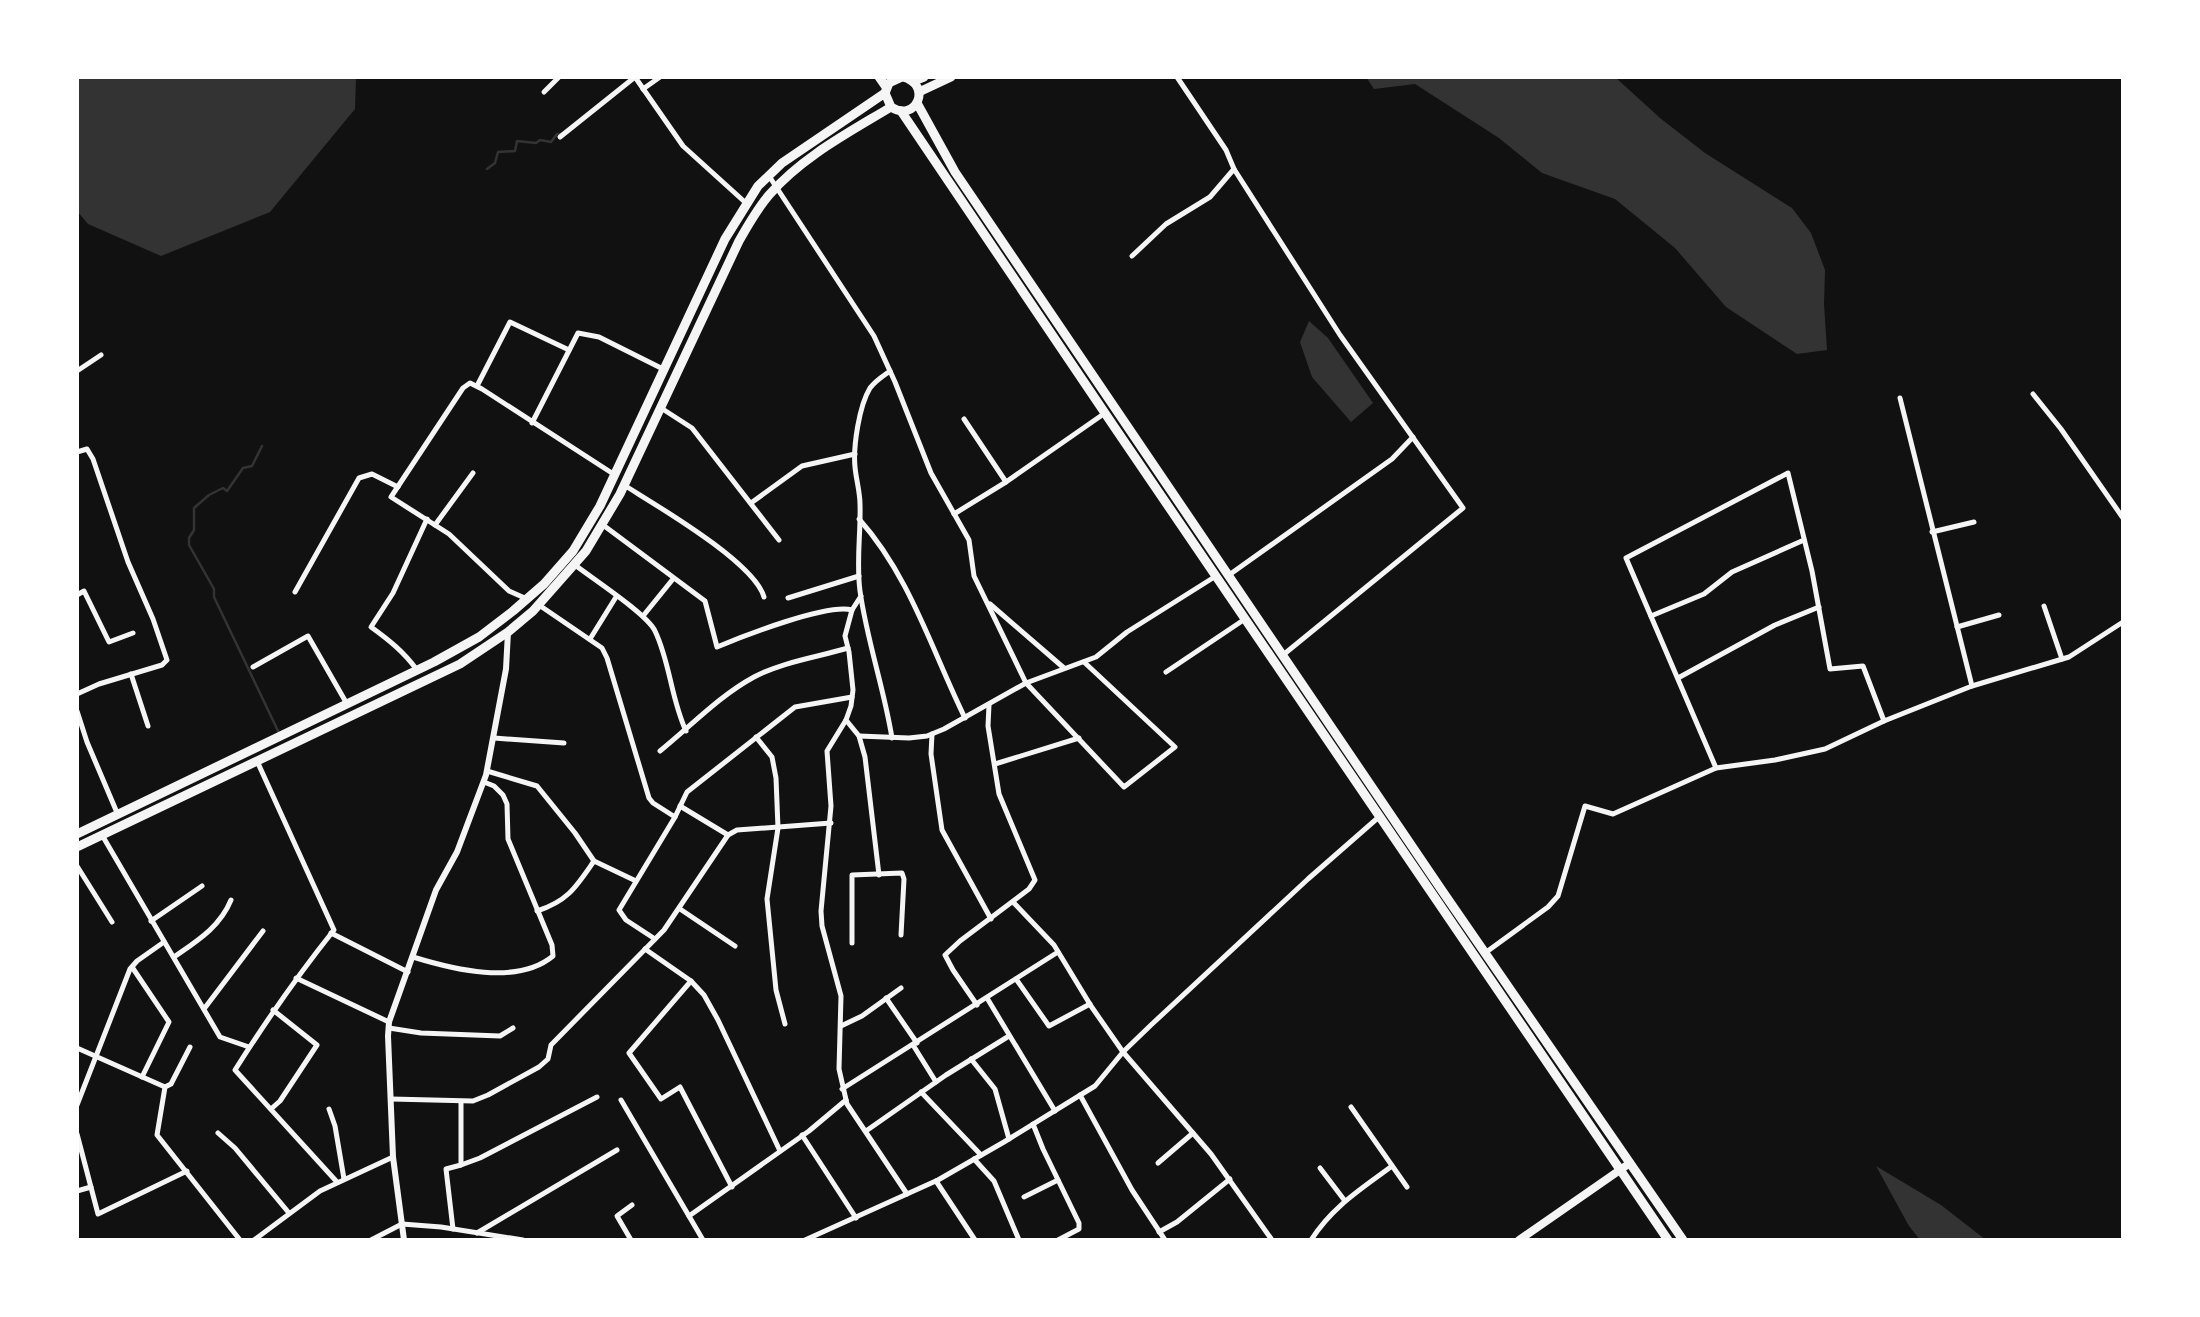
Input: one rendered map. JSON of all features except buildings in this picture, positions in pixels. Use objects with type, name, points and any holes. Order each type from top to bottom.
[{"type":"highway","points":[[879,77],[891,107]]},
{"type":"highway","points":[[77,834],[417,670],[479,637],[527,600],[573,551],[600,506],[725,239],[758,186],[782,163],[886,90],[899,77],[914,82],[924,77]]},
{"type":"highway","points":[[919,92],[951,77]]},
{"type":"highway","points":[[914,82],[919,92],[917,103],[955,172],[1283,655],[1384,814],[1668,1240]]},
{"type":"highway","points":[[891,107],[901,111],[917,103]]},
{"type":"highway","points":[[77,847],[460,664],[508,632],[539,605],[575,565],[603,525],[739,241],[755,214],[789,174],[825,146],[891,107]]},
{"type":"highway","points":[[901,111],[1245,619],[1485,953],[1683,1240]]},
{"type":"main road","points":[[1519,1240],[1630,1163]]},
{"type":"street","points":[[544,92],[559,77]]},
{"type":"street","points":[[560,137],[635,77],[683,146],[747,204]]},
{"type":"street","points":[[643,89],[660,77]]},
{"type":"street","points":[[1177,77],[1226,150],[1234,169],[1340,335],[1463,508],[1283,655]]},
{"type":"street","points":[[1132,256],[1166,224],[1210,197],[1234,169]]},
{"type":"street","points":[[769,176],[874,335],[931,473],[969,540],[974,576],[1026,684],[1124,787],[1175,747],[1084,662]]},
{"type":"street","points":[[477,386],[510,322],[569,351]]},
{"type":"street","points":[[532,423],[578,333],[599,337],[665,370]]},
{"type":"street","points":[[77,371],[101,355]]},
{"type":"street","points":[[890,371],[872,386],[865,397],[857,433],[855,465],[860,503],[857,555],[861,596],[870,649],[887,709],[892,738]]},
{"type":"street","points":[[527,600],[509,591],[449,534],[391,497],[464,388],[470,383],[477,386],[615,475]]},
{"type":"street","points":[[2033,394],[2061,429],[2123,518]]},
{"type":"street","points":[[1900,398],[1972,686]]},
{"type":"street","points":[[661,408],[692,428],[779,540]]},
{"type":"street","points":[[954,514],[1006,482],[1105,413]]},
{"type":"street","points":[[964,419],[1006,482]]},
{"type":"street","points":[[1229,575],[1392,459],[1413,438]]},
{"type":"street","points":[[77,452],[87,449],[93,459],[128,562],[167,660],[162,665],[99,684],[77,694]]},
{"type":"street","points":[[751,503],[802,466],[855,454]]},
{"type":"street","points":[[435,525],[473,473]]},
{"type":"street","points":[[1716,768],[1626,558],[1788,473],[1819,607],[1830,669],[1863,666],[1884,721]]},
{"type":"street","points":[[296,592],[359,478],[372,474],[398,487]]},
{"type":"street","points":[[624,485],[716,546],[753,578],[762,588],[764,597]]},
{"type":"street","points":[[417,670],[392,643],[371,628],[393,593],[427,519]]},
{"type":"street","points":[[859,519],[894,564],[965,718]]},
{"type":"street","points":[[1932,532],[1973,522]]},
{"type":"street","points":[[603,525],[705,601],[717,647],[757,631],[806,617],[843,608],[852,610]]},
{"type":"street","points":[[1651,616],[1704,594],[1732,572],[1804,540]]},
{"type":"street","points":[[575,565],[643,616],[655,632],[676,710],[686,731]]},
{"type":"street","points":[[788,598],[859,576]]},
{"type":"street","points":[[859,736],[892,738],[932,734],[1026,684],[1096,657],[1128,632],[1216,576]]},
{"type":"street","points":[[643,616],[673,579]]},
{"type":"street","points":[[77,595],[84,591],[109,642],[133,633]]},
{"type":"street","points":[[861,596],[852,610],[845,636],[852,696],[846,720],[827,751],[831,823],[822,926],[841,996],[839,1069],[842,1089],[846,1100],[907,1194]]},
{"type":"street","points":[[590,639],[616,597]]},
{"type":"street","points":[[987,602],[1064,668]]},
{"type":"street","points":[[539,605],[602,648],[649,798],[676,817]]},
{"type":"street","points":[[2045,606],[2062,659]]},
{"type":"street","points":[[1678,678],[1775,625],[1819,607]]},
{"type":"street","points":[[1957,627],[1999,615]]},
{"type":"street","points":[[1166,672],[1245,619]]},
{"type":"street","points":[[1485,953],[1558,897],[1585,806],[1613,814],[1716,768],[1775,760],[1825,749],[1884,721],[1972,686],[2062,659],[2123,622]]},
{"type":"street","points":[[404,1240],[393,1157],[389,1025],[436,890],[457,852],[484,782],[506,669],[508,632]]},
{"type":"street","points":[[253,667],[308,636],[346,705]]},
{"type":"street","points":[[660,751],[698,718],[753,677],[768,670],[848,649]]},
{"type":"street","points":[[131,674],[148,726]]},
{"type":"street","points":[[655,939],[621,915],[619,910],[676,817],[687,792],[795,707],[852,696]]},
{"type":"street","points":[[977,1005],[945,955],[1013,902],[1035,880],[999,794],[989,726],[989,705]]},
{"type":"street","points":[[77,711],[118,815]]},
{"type":"street","points":[[846,720],[859,736],[865,758],[878,875]]},
{"type":"street","points":[[932,734],[931,754],[942,830],[991,919]]},
{"type":"street","points":[[756,737],[772,757],[776,778],[778,828],[767,899],[776,990],[785,1024]]},
{"type":"street","points":[[494,738],[564,743]]},
{"type":"street","points":[[995,764],[1079,738]]},
{"type":"street","points":[[257,761],[334,930],[272,1010],[235,1070],[337,1182]]},
{"type":"street","points":[[487,771],[537,786],[575,833],[593,861],[636,881]]},
{"type":"street","points":[[412,957],[443,966],[481,972],[516,971],[545,963],[553,956],[552,945],[508,839],[507,804],[494,786],[484,782]]},
{"type":"street","points":[[680,806],[728,835]]},
{"type":"street","points":[[805,1240],[936,1181],[1095,1086],[1123,1052],[1308,879],[1384,814]]},
{"type":"street","points":[[391,1099],[461,1102],[488,1095],[539,1067],[548,1059],[551,1045],[664,930],[728,835],[737,830],[831,823]]},
{"type":"street","points":[[102,835],[220,1037],[250,1047]]},
{"type":"street","points":[[537,911],[557,905],[567,897],[593,861]]},
{"type":"street","points":[[77,866],[112,922]]},
{"type":"street","points":[[852,943],[852,875],[902,873],[901,935]]},
{"type":"street","points":[[151,921],[202,886]]},
{"type":"street","points":[[174,957],[217,924],[231,900]]},
{"type":"street","points":[[1013,902],[1058,951],[1123,1052],[1230,1179],[1272,1240]]},
{"type":"street","points":[[680,909],[735,946]]},
{"type":"street","points":[[204,1009],[263,932]]},
{"type":"street","points":[[331,933],[408,972]]},
{"type":"street","points":[[77,1105],[132,967],[164,942]]},
{"type":"street","points":[[645,949],[691,981],[704,995],[780,1151]]},
{"type":"street","points":[[842,1089],[1058,951]]},
{"type":"street","points":[[132,967],[169,1022],[142,1077]]},
{"type":"street","points":[[296,978],[389,1025],[421,1033],[500,1036],[513,1028]]},
{"type":"street","points":[[1016,979],[1049,1026],[1090,1004]]},
{"type":"street","points":[[691,981],[629,1053],[661,1099],[680,1087],[732,1187]]},
{"type":"street","points":[[841,1026],[862,1016],[901,988]]},
{"type":"street","points":[[886,998],[936,1082]]},
{"type":"street","points":[[987,998],[1055,1111]]},
{"type":"street","points":[[271,1109],[280,1101],[317,1045],[272,1010]]},
{"type":"street","points":[[866,1131],[1009,1035]]},
{"type":"street","points":[[165,1087],[171,1084],[190,1047]]},
{"type":"street","points":[[77,1048],[165,1087]]},
{"type":"street","points":[[971,1059],[995,1089],[1009,1139]]},
{"type":"street","points":[[165,1087],[157,1135],[240,1240]]},
{"type":"street","points":[[921,1092],[981,1155]]},
{"type":"street","points":[[1080,1095],[1110,1152],[1165,1240]]},
{"type":"street","points":[[453,1229],[446,1169],[491,1153],[597,1097]]},
{"type":"street","points":[[621,1100],[703,1240]]},
{"type":"street","points":[[689,1216],[732,1187],[846,1100]]},
{"type":"street","points":[[461,1102],[461,1165]]},
{"type":"street","points":[[1351,1107],[1407,1187]]},
{"type":"street","points":[[329,1109],[344,1179]]},
{"type":"street","points":[[1033,1124],[1042,1149],[1079,1223],[1079,1229],[1058,1240]]},
{"type":"street","points":[[218,1132],[235,1147],[289,1213]]},
{"type":"street","points":[[1158,1163],[1193,1133]]},
{"type":"street","points":[[802,1135],[856,1218]]},
{"type":"street","points":[[77,1138],[98,1214],[187,1171]]},
{"type":"street","points":[[477,1233],[617,1150]]},
{"type":"street","points":[[254,1240],[337,1182],[393,1157]]},
{"type":"street","points":[[974,1159],[994,1181],[1019,1240]]},
{"type":"street","points":[[1311,1240],[1325,1219],[1392,1166]]},
{"type":"street","points":[[1320,1168],[1345,1201]]},
{"type":"street","points":[[1159,1232],[1177,1222],[1230,1179]]},
{"type":"street","points":[[1024,1197],[1058,1180]]},
{"type":"street","points":[[936,1181],[975,1240]]},
{"type":"street","points":[[77,1191],[91,1187]]},
{"type":"street","points":[[631,1240],[617,1216],[632,1205]]},
{"type":"street","points":[[371,1240],[402,1224],[523,1240]]},
{"type":"street","points":[[465,1231],[466,1240]]},
{"type":"shaded area","points":[[77,77],[356,77],[355,109],[270,212],[161,256],[88,224],[77,211]]},
{"type":"shaded area","points":[[1366,77],[1615,77],[1660,118],[1705,153],[1792,208],[1811,233],[1825,270],[1827,350],[1797,354],[1726,307],[1675,248],[1615,199],[1542,173],[1499,138],[1415,84],[1374,89]]},
{"type":"shaded area","points":[[1309,321],[1328,338],[1373,403],[1351,422],[1312,377],[1300,342]]},
{"type":"shaded area","points":[[1876,1166],[1941,1205],[1986,1240],[1920,1240],[1909,1226]]},
{"type":"waterway","points":[[487,169],[495,163],[498,152],[515,151],[517,141],[551,142],[557,134],[561,134]]},
{"type":"waterway","points":[[262,446],[252,466],[243,468],[227,491],[223,488],[209,495],[194,508],[194,530],[189,538],[189,545],[214,589],[214,597],[279,733]]}]
